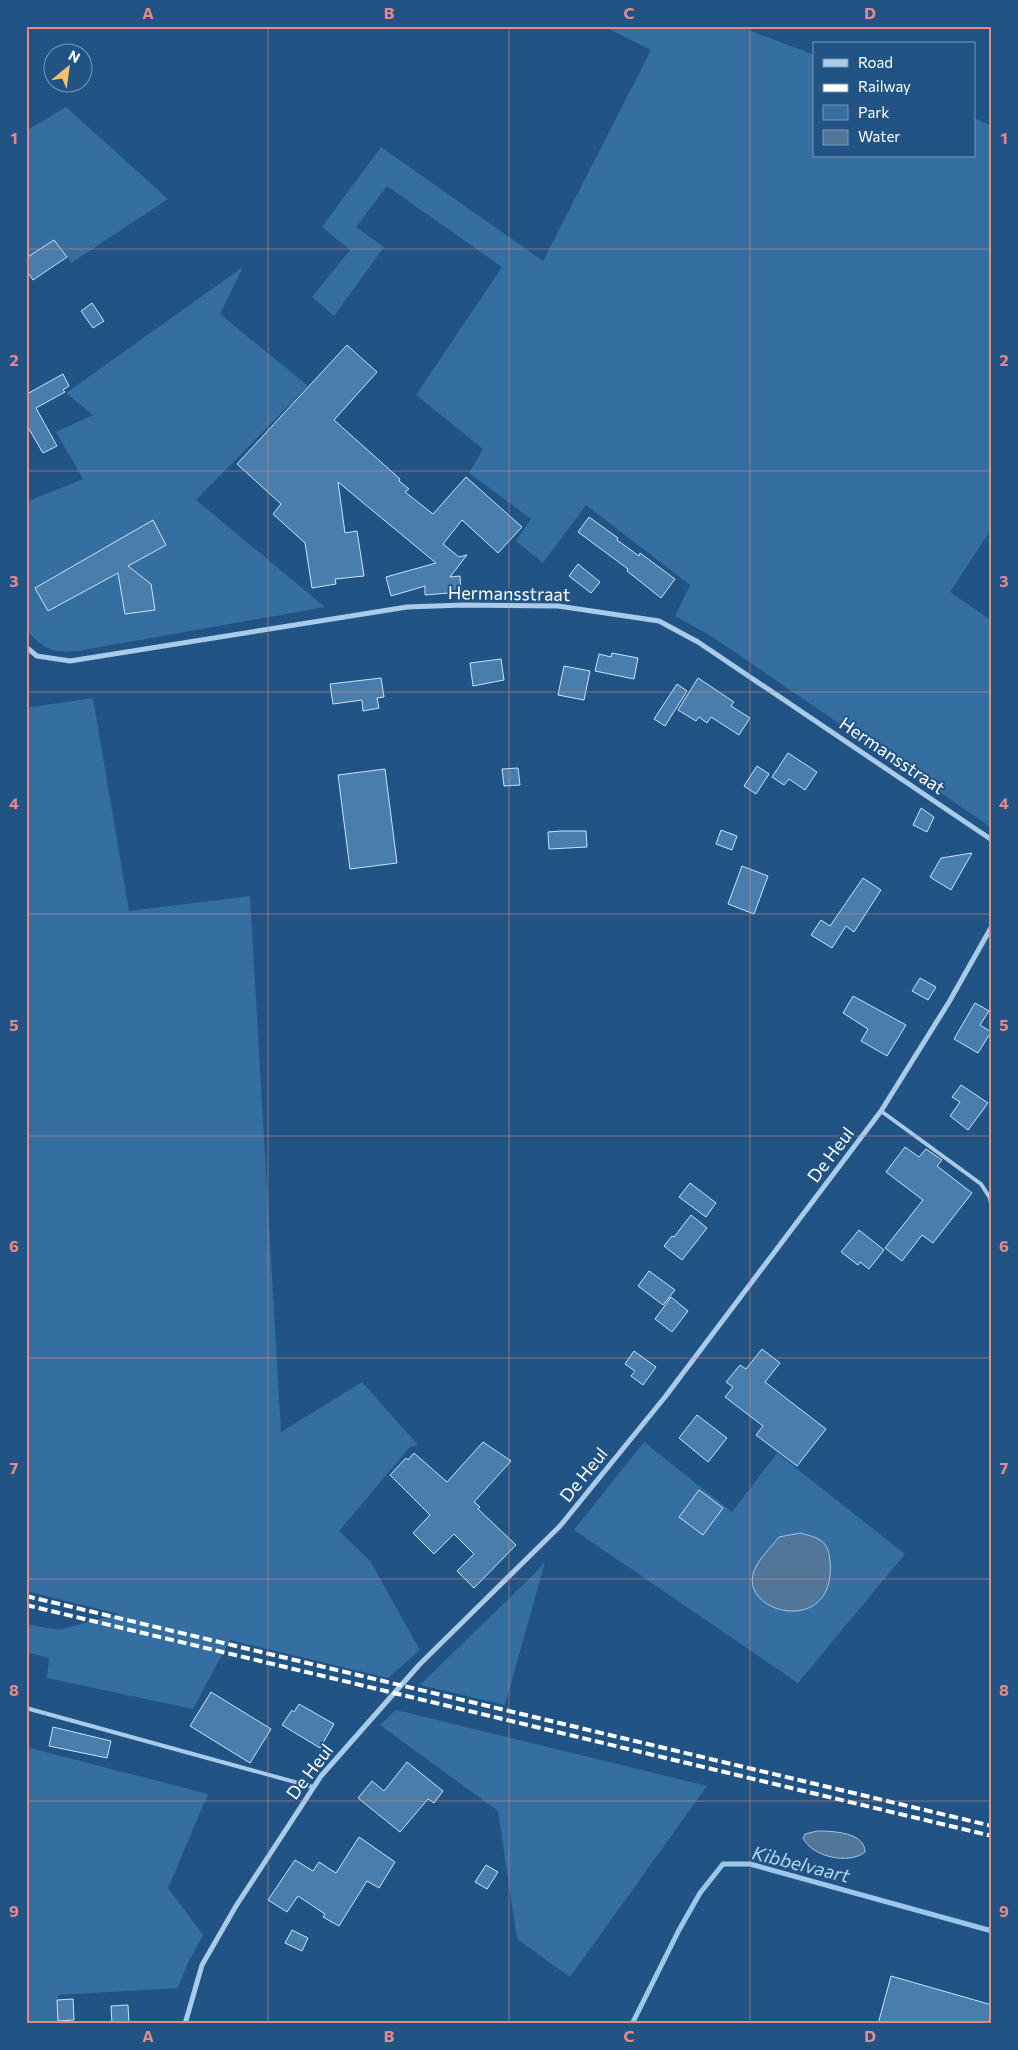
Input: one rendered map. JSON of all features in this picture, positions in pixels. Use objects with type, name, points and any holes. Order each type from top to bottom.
[{"type":"street","name":"Hermansstraat","points":[[26,647],[37,656],[70,660],[408,607],[463,605],[558,606],[658,621],[698,642],[992,840]]},
{"type":"street","name":"De Heul","points":[[185,2024],[202,1965],[236,1906],[321,1776],[418,1665],[560,1526],[665,1397],[881,1111],[992,926]]},
{"type":"lane","points":[[881,1111],[981,1184],[990,1198],[991,1204]]},
{"type":"lane","points":[[26,1708],[314,1787]]},
{"type":"green space","points":[[603,26],[739,26],[813,55],[813,158],[976,158],[976,119],[992,126],[992,528],[950,592],[992,621],[992,828],[739,655],[706,633],[675,616],[690,585],[586,505],[543,563],[516,541],[531,519],[469,473],[483,449],[416,395],[502,267],[387,186],[356,227],[384,247],[334,316],[312,297],[350,250],[322,227],[381,147],[543,261],[651,50]]},
{"type":"green space","points":[[66,107],[168,199],[71,263],[58,244],[26,261],[26,131]]},
{"type":"green space","points":[[243,267],[220,314],[308,386],[196,500],[325,607],[84,650],[66,652],[45,647],[26,629],[26,502],[83,479],[56,432],[93,415],[66,393]]},
{"type":"green space","points":[[93,698],[129,911],[250,896],[281,1432],[362,1382],[418,1445],[410,1447],[339,1531],[370,1561],[420,1650],[388,1678],[230,1640],[193,1709],[47,1678],[49,1658],[26,1652],[26,1624],[59,1630],[119,1614],[26,1591],[26,708]]},
{"type":"green space","points":[[644,1442],[732,1512],[777,1453],[905,1554],[798,1683],[574,1530]]},
{"type":"green space","points":[[545,1562],[505,1705],[420,1685],[533,1575]]},
{"type":"green space","points":[[396,1710],[707,1786],[570,1977],[517,1939],[498,1811],[380,1725]]},
{"type":"green space","points":[[26,1747],[208,1794],[168,1888],[203,1935],[187,1965],[178,1988],[58,1995],[60,2024],[26,2024]]},
{"type":"water","points":[[800,1533],[817,1538],[827,1548],[830,1561],[828,1585],[819,1601],[805,1609],[789,1611],[773,1607],[760,1598],[753,1586],[754,1571],[761,1558],[779,1537]]},
{"type":"water","points":[[817,1831],[839,1832],[854,1837],[864,1845],[865,1852],[850,1858],[831,1857],[822,1854],[808,1845],[803,1838],[805,1834]]},
{"type":"building","points":[[54,240],[67,257],[33,280],[26,270],[26,258]]},
{"type":"building","points":[[92,303],[104,321],[93,328],[81,311]]},
{"type":"building","points":[[347,345],[377,372],[334,420],[400,479],[399,481],[409,489],[405,492],[433,514],[466,477],[522,527],[498,553],[462,520],[443,544],[459,557],[467,555],[450,577],[460,576],[461,592],[425,595],[425,586],[391,596],[386,577],[436,563],[338,482],[345,533],[357,531],[364,576],[335,579],[336,584],[312,588],[305,543],[273,514],[281,504],[237,464]]},
{"type":"building","points":[[63,374],[69,386],[63,390],[65,392],[36,408],[57,446],[43,453],[26,424],[26,392],[27,394]]},
{"type":"building","points":[[589,517],[639,556],[640,553],[675,579],[661,598],[627,571],[628,569],[578,532]]},
{"type":"building","points":[[153,520],[166,545],[128,566],[151,584],[155,610],[125,614],[118,573],[48,611],[35,588]]},
{"type":"building","points":[[578,564],[600,582],[591,593],[569,576]]},
{"type":"building","points":[[612,653],[638,658],[634,679],[595,671],[599,654],[611,657]]},
{"type":"building","points":[[501,659],[504,680],[473,686],[470,663]]},
{"type":"building","points":[[564,666],[590,671],[584,700],[558,695]]},
{"type":"building","points":[[381,678],[384,697],[377,698],[379,708],[363,711],[362,700],[333,704],[330,684]]},
{"type":"building","points":[[698,678],[734,702],[731,706],[750,718],[739,735],[711,717],[707,723],[699,717],[696,721],[678,710]]},
{"type":"building","points":[[677,684],[687,691],[665,726],[654,719]]},
{"type":"building","points":[[788,753],[817,772],[805,790],[789,779],[784,785],[772,777]]},
{"type":"building","points":[[757,766],[769,774],[756,794],[744,786]]},
{"type":"building","points":[[518,768],[520,785],[504,786],[502,769]]},
{"type":"building","points":[[385,769],[397,863],[350,869],[338,775]]},
{"type":"building","points":[[921,808],[934,817],[927,832],[913,825]]},
{"type":"building","points":[[721,830],[737,836],[732,850],[716,844]]},
{"type":"building","points":[[586,831],[587,847],[549,849],[548,832]]},
{"type":"building","points":[[972,853],[951,890],[930,877],[941,858]]},
{"type":"building","points":[[742,866],[768,876],[754,914],[728,904]]},
{"type":"building","points":[[863,878],[881,890],[854,932],[846,926],[832,948],[811,935],[821,920],[830,926]]},
{"type":"building","points":[[920,978],[936,987],[928,1000],[912,991]]},
{"type":"building","points":[[853,996],[906,1025],[887,1056],[861,1041],[868,1029],[843,1013]]},
{"type":"building","points":[[975,1003],[989,1011],[980,1025],[991,1032],[978,1053],[954,1039]]},
{"type":"building","points":[[961,1085],[988,1103],[968,1130],[950,1116],[960,1102],[952,1097]]},
{"type":"building","points":[[905,1147],[919,1157],[926,1149],[942,1160],[937,1166],[972,1193],[933,1243],[922,1235],[902,1261],[885,1248],[923,1200],[886,1172]]},
{"type":"building","points":[[690,1183],[716,1203],[706,1217],[679,1197]]},
{"type":"building","points":[[691,1215],[707,1228],[682,1260],[664,1246],[672,1236],[674,1237]]},
{"type":"building","points":[[859,1230],[884,1250],[869,1269],[860,1262],[858,1265],[841,1252]]},
{"type":"building","points":[[649,1271],[675,1290],[663,1305],[638,1286]]},
{"type":"building","points":[[671,1297],[688,1311],[672,1332],[655,1319]]},
{"type":"building","points":[[762,1349],[780,1363],[765,1382],[826,1429],[797,1466],[756,1435],[763,1426],[725,1397],[733,1387],[726,1382],[740,1365],[746,1369]]},
{"type":"building","points":[[634,1351],[656,1367],[643,1385],[631,1376],[635,1371],[625,1364]]},
{"type":"building","points":[[697,1415],[727,1438],[708,1462],[679,1438]]},
{"type":"building","points":[[483,1442],[511,1461],[474,1502],[480,1507],[478,1509],[516,1545],[474,1588],[457,1571],[474,1554],[454,1534],[434,1554],[413,1533],[430,1515],[390,1475],[406,1458],[408,1460],[414,1453],[447,1482]]},
{"type":"building","points":[[699,1490],[723,1508],[703,1535],[679,1517]]},
{"type":"building","points":[[211,1692],[271,1729],[250,1763],[190,1726]]},
{"type":"building","points":[[299,1704],[334,1724],[320,1748],[282,1725],[292,1710],[294,1712]]},
{"type":"building","points":[[53,1727],[111,1741],[107,1758],[49,1746]]},
{"type":"building","points":[[407,1762],[443,1791],[434,1803],[428,1799],[400,1832],[358,1798],[372,1781],[384,1791]]},
{"type":"building","points":[[359,1837],[395,1862],[379,1888],[367,1881],[339,1926],[323,1917],[325,1914],[298,1896],[287,1912],[268,1900],[295,1860],[313,1871],[319,1862],[336,1873]]},
{"type":"building","points":[[486,1865],[498,1872],[487,1889],[475,1882]]},
{"type":"building","points":[[292,1930],[308,1938],[302,1951],[285,1943]]},
{"type":"building","points":[[891,1976],[992,2005],[992,2024],[878,2024]]},
{"type":"building","points":[[73,1999],[74,2020],[58,2021],[57,2000]]},
{"type":"building","points":[[128,2005],[129,2024],[112,2024],[111,2006]]},
{"type":"waterway","name":"Kibbelvaart","points":[[632,2024],[679,1930],[700,1893],[723,1864],[750,1864],[992,1931]]},
{"type":"railway","points":[[26,1596],[992,1826]]},
{"type":"railway","points":[[26,1605],[992,1836]]}]
